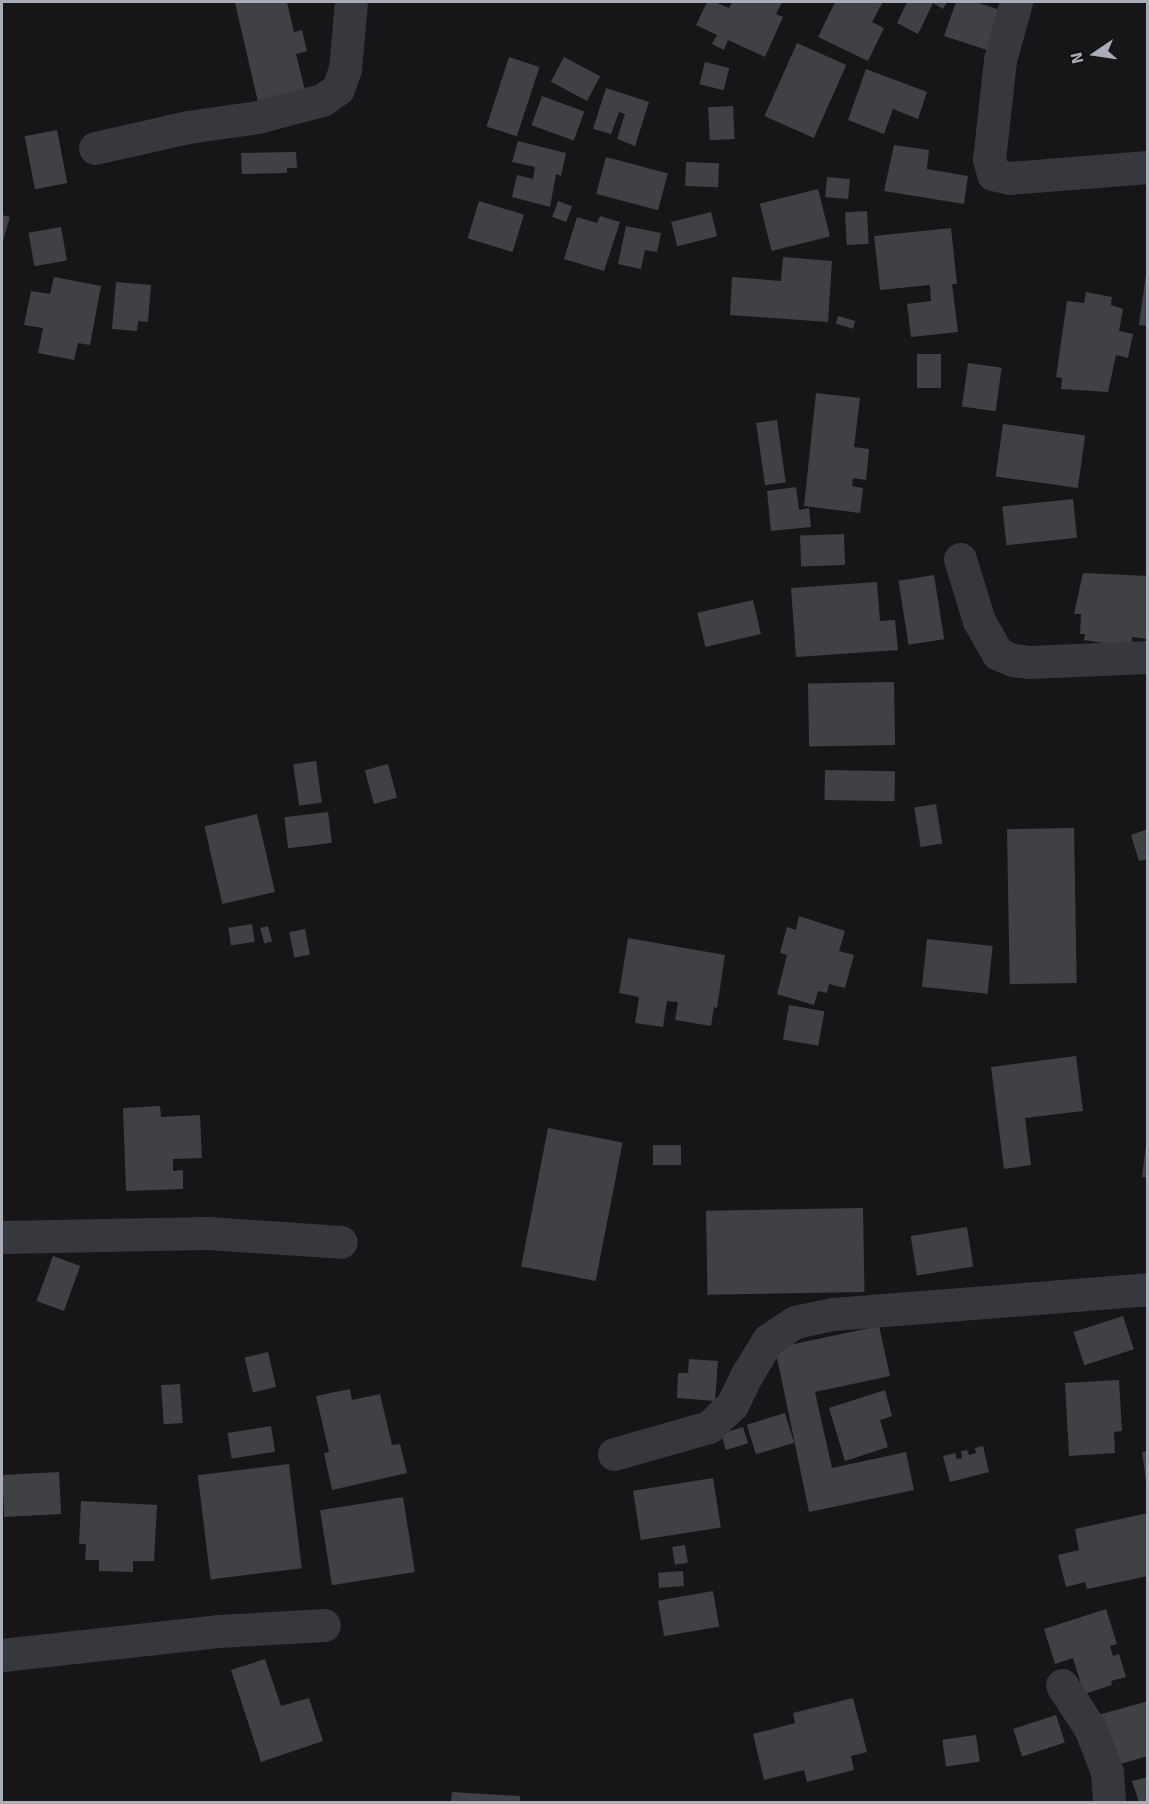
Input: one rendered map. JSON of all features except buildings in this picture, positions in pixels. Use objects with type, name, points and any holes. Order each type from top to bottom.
[{"type":"street","points":[[95,148],[188,127],[256,117],[322,100],[338,89],[345,69],[351,2]]},
{"type":"street","points":[[1016,2],[1000,60],[989,159],[993,174],[1010,178],[1148,167]]},
{"type":"street","points":[[960,559],[979,621],[998,654],[1013,660],[1029,662],[1148,657]]},
{"type":"street","points":[[2,1237],[207,1233],[341,1242]]},
{"type":"street","points":[[614,1454],[709,1427],[732,1405],[746,1376],[768,1340],[795,1322],[833,1314],[1148,1289]]},
{"type":"street","points":[[2,1655],[218,1630],[324,1626]]},
{"type":"street","points":[[1062,1685],[1091,1730],[1107,1772],[1109,1803]]}]
